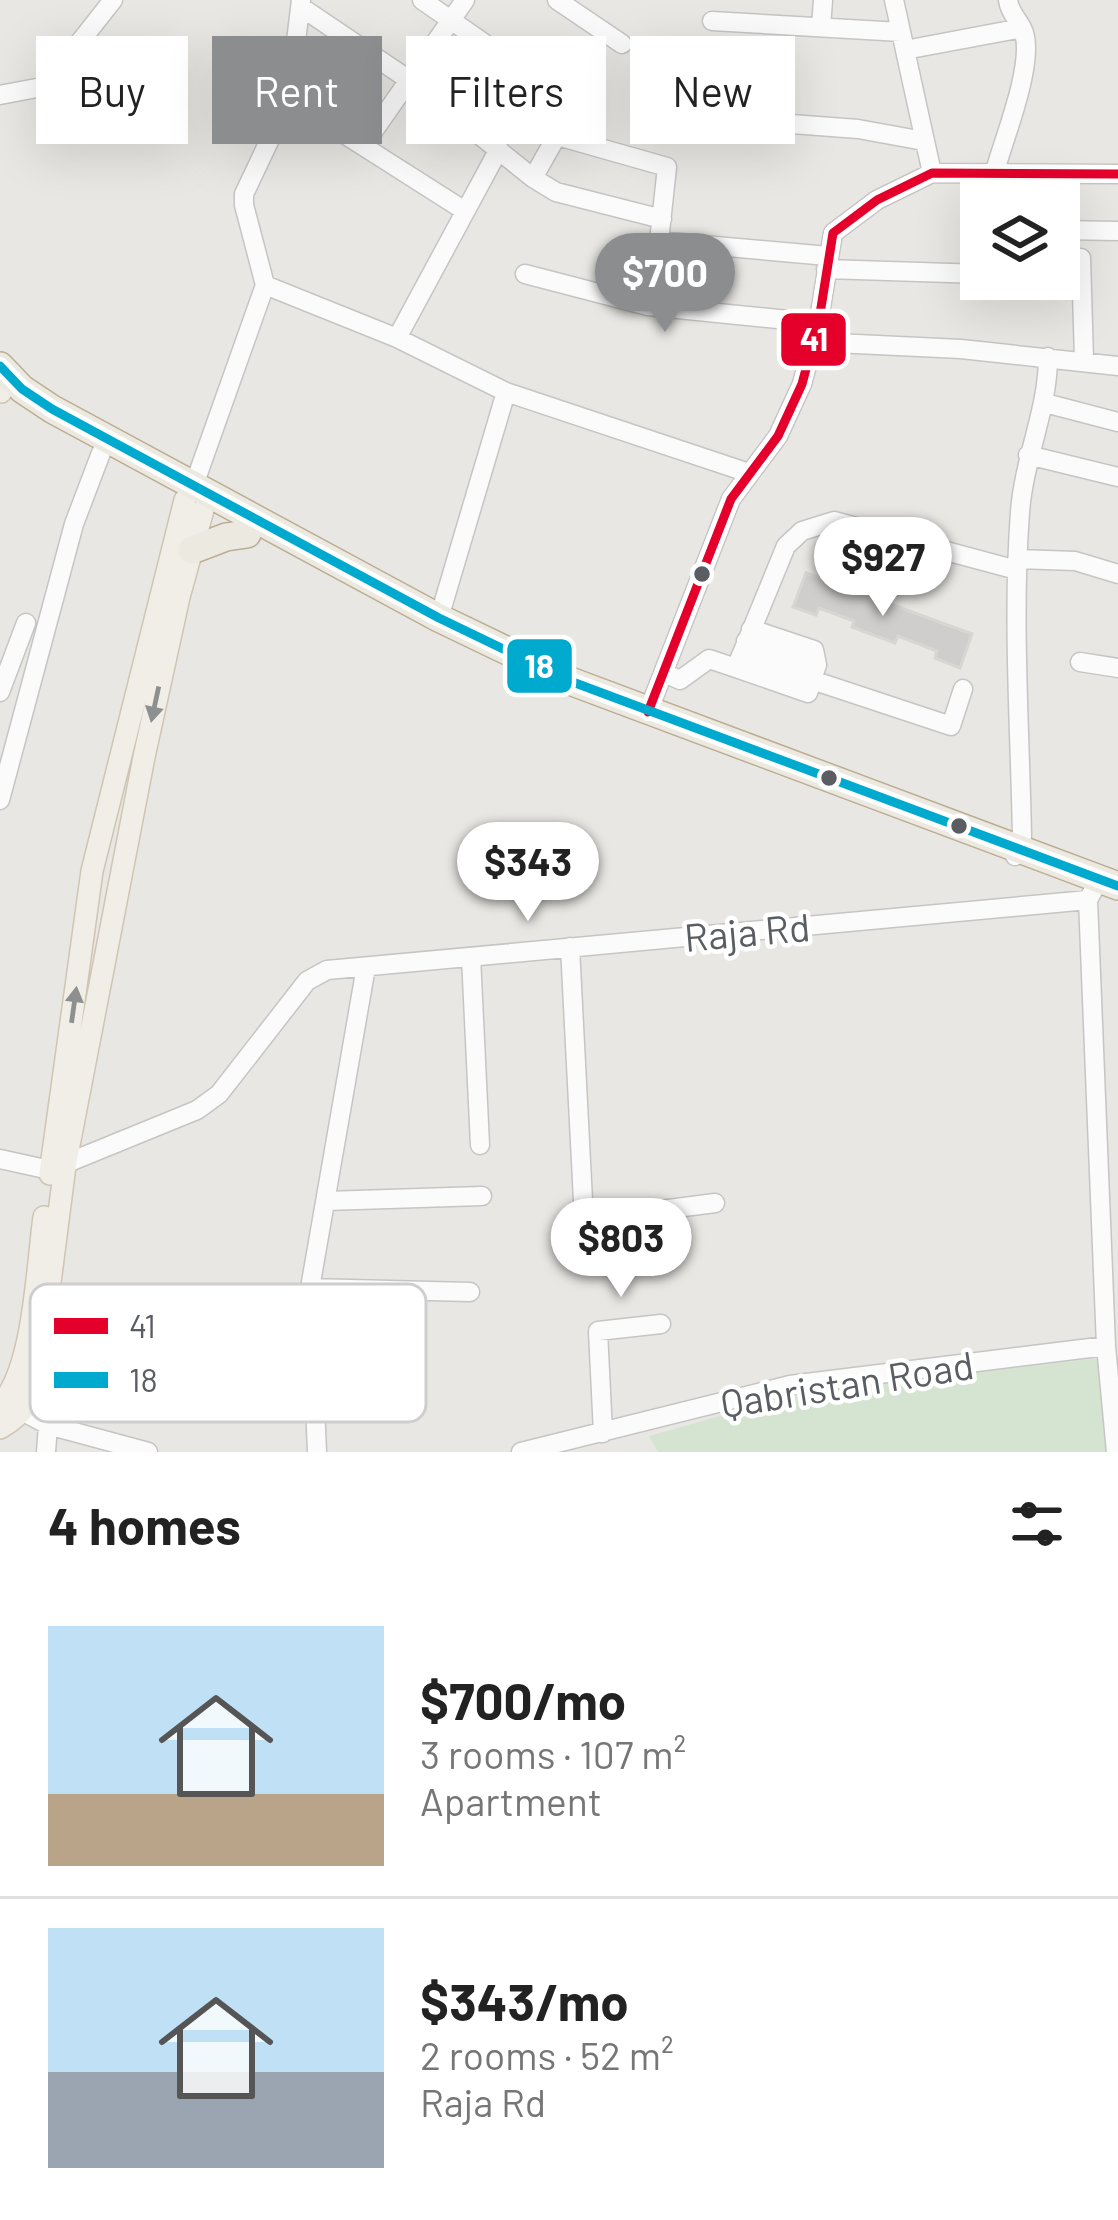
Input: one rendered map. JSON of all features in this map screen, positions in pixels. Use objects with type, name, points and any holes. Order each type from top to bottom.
[{"type":"highway","points":[[0,366],[52,410],[247,533],[435,624],[648,712],[1018,848],[1106,888]]},
{"type":"highway","points":[[0,392],[42,422],[560,691],[642,723],[1018,848]]},
{"type":"highway","points":[[192,550],[247,533]]},
{"type":"main road","points":[[38,1284],[144,757],[192,550],[194,498]]},
{"type":"main road","points":[[47,1284],[92,871],[194,498]]},
{"type":"main road","points":[[0,1406],[14,1392],[23,1369],[30,1329]]},
{"type":"main road","points":[[0,1427],[30,1403]]},
{"type":"street","points":[[0,95],[43,87],[113,0]]},
{"type":"street","points":[[422,0],[474,36]]},
{"type":"street","points":[[440,36],[464,0]]},
{"type":"street","points":[[557,0],[622,44]]},
{"type":"street","points":[[751,23],[752,0]]},
{"type":"street","points":[[821,27],[823,0]]},
{"type":"street","points":[[894,0],[932,173]]},
{"type":"street","points":[[995,171],[1024,66],[1022,28],[1009,11],[1008,0]]},
{"type":"street","points":[[297,36],[301,3],[406,78]]},
{"type":"street","points":[[712,21],[821,27],[903,41],[1022,28]]},
{"type":"street","points":[[363,146],[406,84]]},
{"type":"street","points":[[795,124],[924,141]]},
{"type":"street","points":[[533,178],[558,137],[665,165],[659,242],[827,263],[960,272]]},
{"type":"street","points":[[194,498],[265,285],[244,194],[268,144]]},
{"type":"street","points":[[360,144],[465,212]]},
{"type":"street","points":[[494,144],[556,192],[662,219]]},
{"type":"street","points":[[397,338],[499,148]]},
{"type":"street","points":[[648,712],[731,499],[789,415],[816,332],[833,232],[854,215],[932,173],[1118,174]]},
{"type":"street","points":[[1080,230],[1118,231]]},
{"type":"street","points":[[1081,258],[1084,360]]},
{"type":"street","points":[[525,274],[648,306],[816,332],[1118,366]]},
{"type":"street","points":[[265,285],[397,338],[506,392],[749,473]]},
{"type":"street","points":[[1018,848],[1017,564],[1028,454],[1045,404],[1048,357]]},
{"type":"street","points":[[435,624],[506,392]]},
{"type":"street","points":[[1045,404],[1118,422]]},
{"type":"street","points":[[0,800],[74,524],[101,453]]},
{"type":"street","points":[[1028,454],[1118,477]]},
{"type":"street","points":[[743,648],[786,546],[802,531],[823,522],[1017,564],[1075,561],[1118,574]]},
{"type":"street","points":[[0,692],[26,623]]},
{"type":"street","points":[[664,674],[680,680],[709,659],[743,648],[951,726],[963,689]]},
{"type":"street","points":[[743,648],[808,693],[815,672]]},
{"type":"street","points":[[1080,662],[1118,668]]},
{"type":"street","points":[[1106,888],[1106,1346],[1116,1452]]},
{"type":"street","name":"Raja Rd","points":[[58,1168],[197,1110],[219,1094],[307,982],[327,970],[1106,888]]},
{"type":"street","points":[[570,947],[584,1220],[715,1203]]},
{"type":"street","points":[[471,957],[480,1145]]},
{"type":"street","points":[[311,1284],[366,967]]},
{"type":"street","points":[[0,1159],[58,1168]]},
{"type":"street","points":[[326,1201],[482,1196]]},
{"type":"street","points":[[426,1291],[470,1292]]},
{"type":"street","points":[[603,1433],[598,1331],[661,1324]]},
{"type":"street","name":"Qabristan Road","points":[[521,1452],[576,1447],[603,1433],[790,1385],[1106,1346]]},
{"type":"street","points":[[24,1412],[30,1415]]},
{"type":"street","points":[[42,1422],[148,1452]]},
{"type":"street","points":[[316,1422],[317,1452]]},
{"type":"street","points":[[46,1452],[48,1425]]},
{"type":"green space","points":[[1100,1358],[1107,1452],[658,1452],[649,1436],[806,1392]]},
{"type":"building","points":[[806,573],[972,634],[960,668],[935,658],[937,651],[898,636],[895,643],[819,608],[816,615],[793,607]]},
{"type":"transit line","name":"41","points":[[648,712],[731,499],[778,436],[802,384],[819,320],[833,233],[877,200],[932,173],[1118,174]]},
{"type":"transit line","name":"18","points":[[0,366],[22,389],[52,409],[439,618],[570,681],[1118,886]]}]
